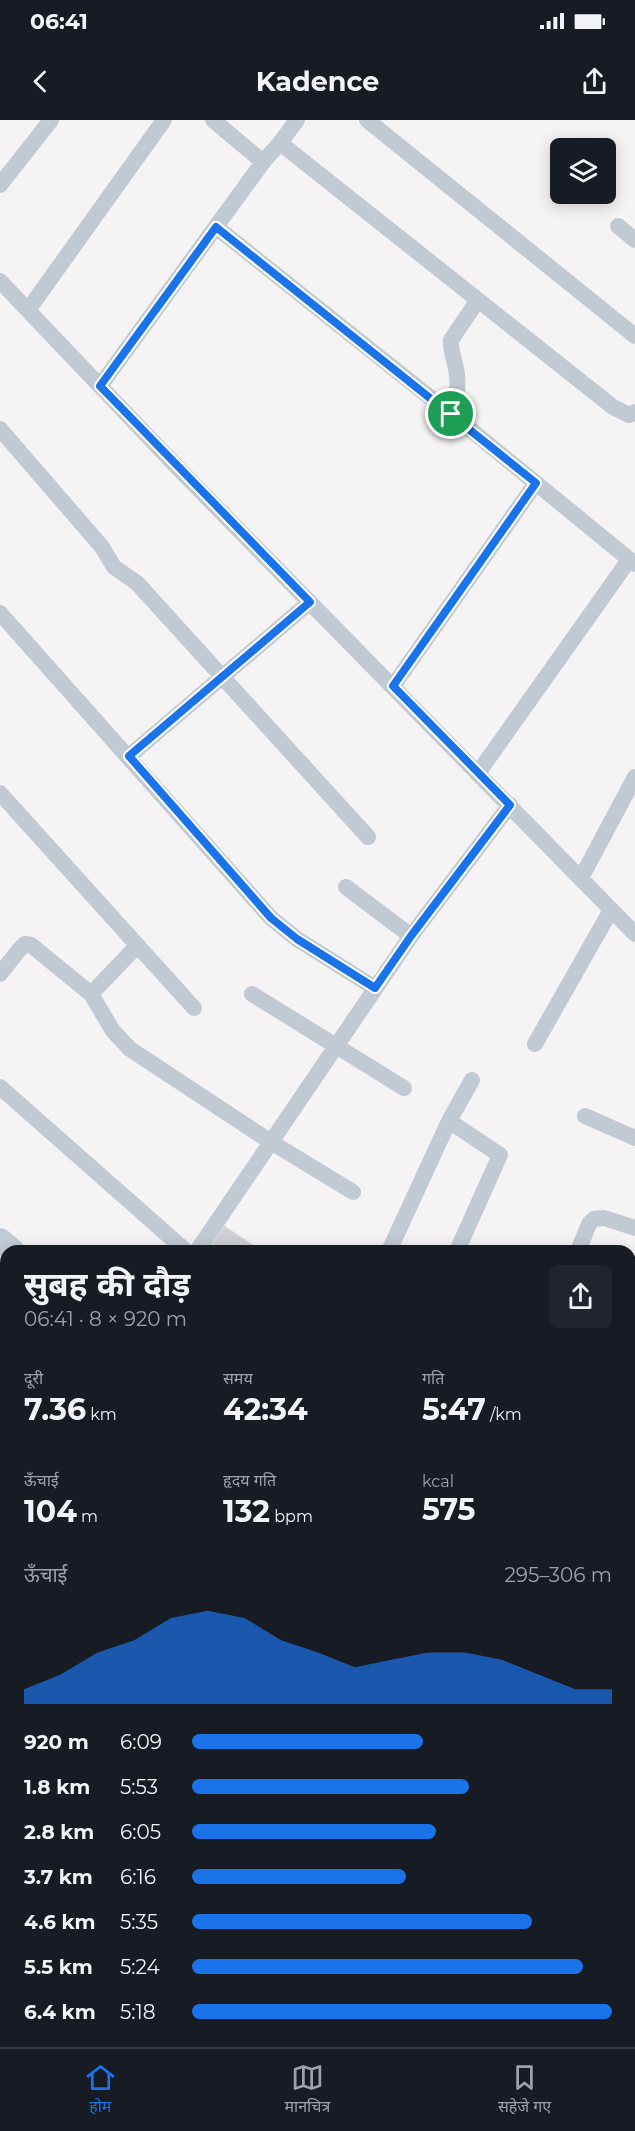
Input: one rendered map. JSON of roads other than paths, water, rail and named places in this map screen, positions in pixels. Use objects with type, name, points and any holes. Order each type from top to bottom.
[{"type":"street","points":[[28,310],[164,120]]},
{"type":"street","points":[[213,120],[263,162]]},
{"type":"street","points":[[100,386],[263,162],[297,120]]},
{"type":"street","points":[[367,120],[635,336]]},
{"type":"street","points":[[0,185],[47,121]]},
{"type":"street","points":[[280,143],[613,407],[629,415],[635,412]]},
{"type":"street","points":[[618,226],[635,240]]},
{"type":"street","points":[[216,227],[632,562],[478,773]]},
{"type":"street","points":[[3,289],[28,310],[635,934]]},
{"type":"street","points":[[451,414],[458,390],[458,381],[450,346],[451,340],[478,300]]},
{"type":"street","points":[[0,429],[102,547],[114,567],[132,578],[368,837]]},
{"type":"street","points":[[393,686],[536,483]]},
{"type":"street","points":[[129,756],[310,602]]},
{"type":"street","points":[[0,613],[271,918],[297,939],[375,988]]},
{"type":"street","points":[[581,878],[635,777]]},
{"type":"street","points":[[0,793],[194,1008]]},
{"type":"street","points":[[200,1245],[411,936],[510,805]]},
{"type":"street","points":[[345,887],[411,936]]},
{"type":"street","points":[[535,1044],[611,910]]},
{"type":"street","points":[[0,974],[19,950],[26,944],[31,945],[90,994],[113,1031],[130,1050],[271,1142],[353,1192]]},
{"type":"street","points":[[90,994],[137,946]]},
{"type":"street","points":[[252,994],[404,1088]]},
{"type":"street","points":[[392,1245],[448,1121],[472,1080]]},
{"type":"street","points":[[0,1087],[179,1245]]},
{"type":"street","points":[[585,1116],[635,1138]]},
{"type":"street","points":[[448,1121],[500,1155],[460,1245]]},
{"type":"street","points":[[580,1245],[589,1224],[594,1219],[604,1218],[635,1228]]}]
